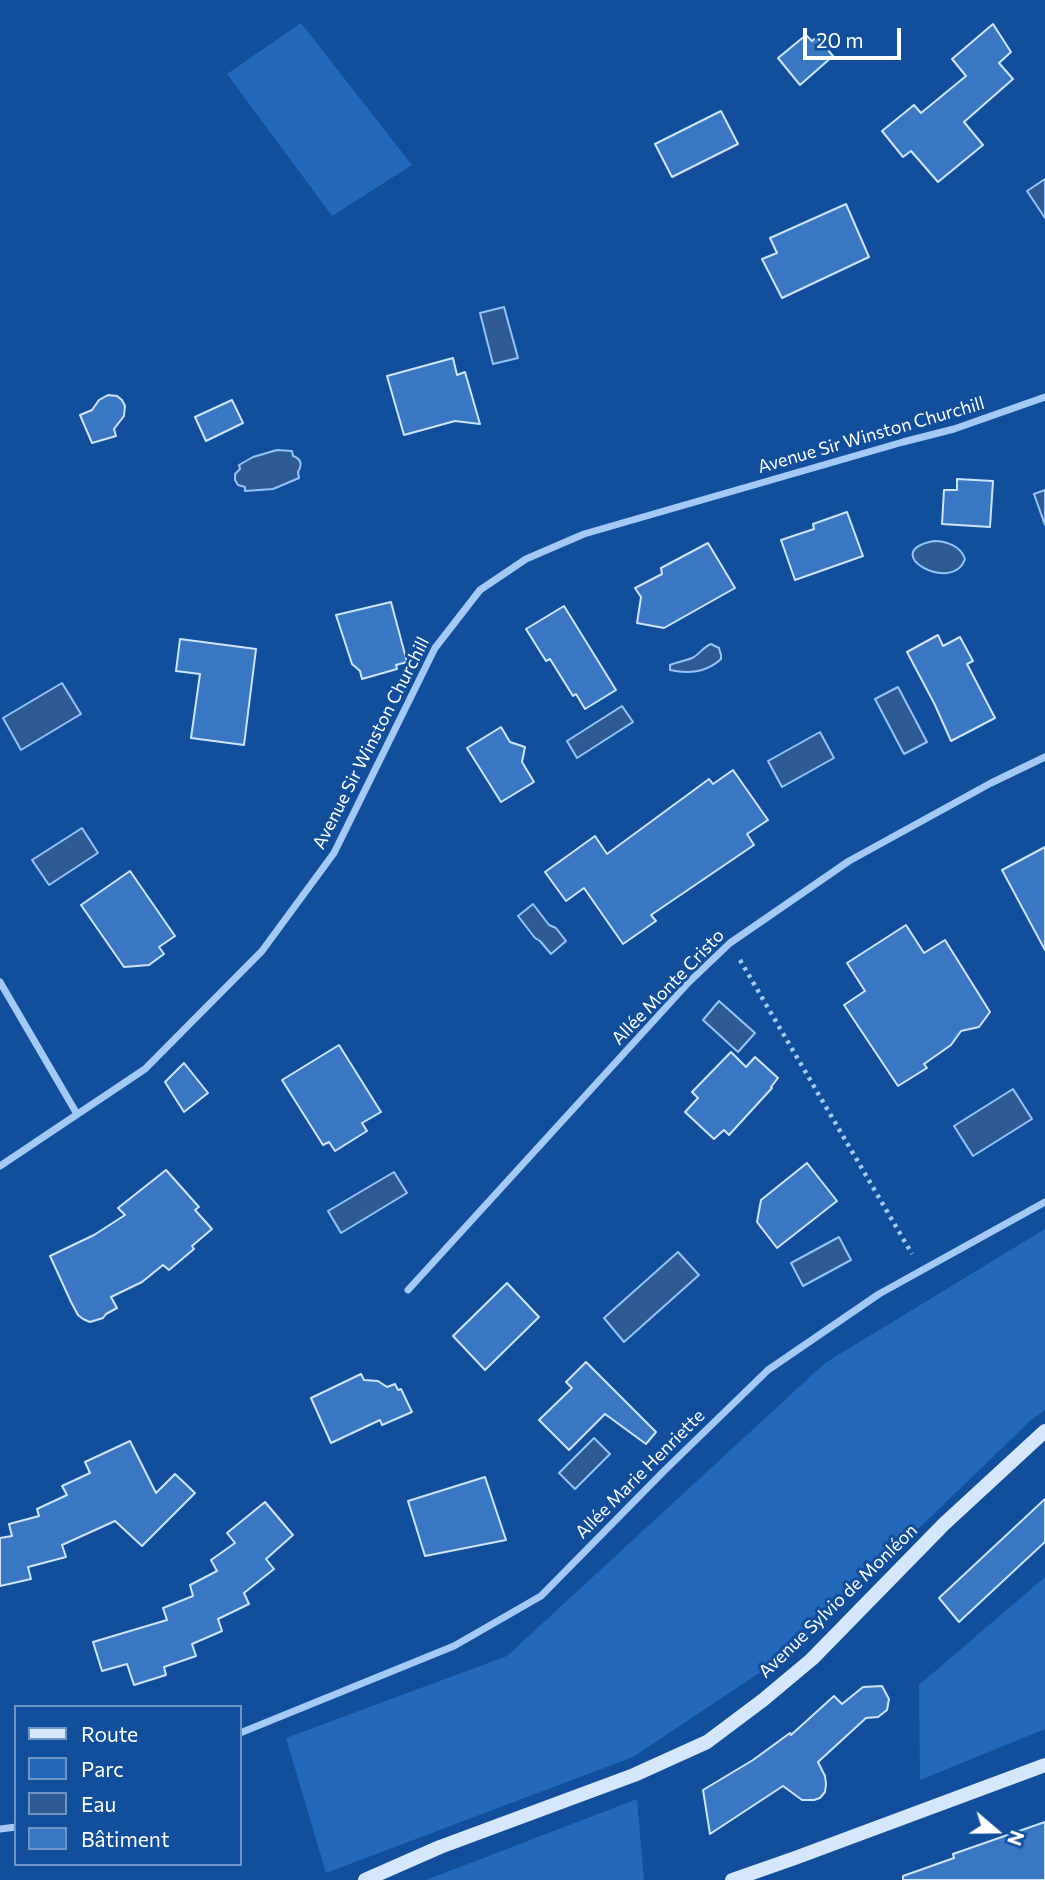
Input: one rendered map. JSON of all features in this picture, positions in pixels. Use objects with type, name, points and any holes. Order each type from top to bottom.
[{"type":"main road","name":"Avenue Sylvio de Monléon","points":[[365,1880],[440,1847],[634,1774],[707,1742],[812,1659],[944,1524],[1045,1431]]},
{"type":"main road","points":[[732,1880],[1045,1765]]},
{"type":"street","name":"Avenue Sir Winston Churchill","points":[[0,1167],[145,1069],[262,951],[334,853],[435,648],[480,590],[527,559],[584,534],[954,429],[1045,397]]},
{"type":"street","name":"Allée Monte Cristo","points":[[408,1290],[689,982],[730,943],[849,861],[991,783],[1045,757]]},
{"type":"street","points":[[0,982],[77,1114]]},
{"type":"street","name":"Allée Marie Henriette","points":[[242,1732],[454,1646],[541,1596],[768,1370],[879,1294],[1045,1202]]},
{"type":"path","points":[[730,943],[922,1270]]},
{"type":"green space","points":[[301,23],[412,165],[332,216],[227,74]]},
{"type":"green space","points":[[1045,1229],[1045,1410],[1031,1420],[791,1652],[633,1757],[326,1873],[286,1738],[507,1656],[825,1363]]},
{"type":"green space","points":[[1045,1577],[1045,1729],[920,1780],[919,1685]]},
{"type":"green space","points":[[637,1799],[644,1880],[426,1880]]},
{"type":"water","points":[[1045,179],[1045,218],[1027,191]]},
{"type":"water","points":[[504,307],[518,358],[493,364],[480,313]]},
{"type":"water","points":[[277,450],[292,451],[293,456],[300,461],[299,478],[273,489],[245,491],[245,487],[238,485],[235,474],[240,469],[239,465],[253,457]]},
{"type":"water","points":[[1045,490],[1045,525],[1034,494]]},
{"type":"water","points":[[934,541],[948,543],[963,554],[965,559],[958,569],[947,573],[935,572],[923,568],[915,561],[913,554],[918,546]]},
{"type":"water","points":[[711,644],[719,648],[721,659],[710,667],[684,672],[670,670],[670,665],[692,658]]},
{"type":"water","points":[[62,683],[81,714],[21,750],[3,718]]},
{"type":"water","points":[[898,687],[927,742],[904,754],[875,699]]},
{"type":"water","points":[[622,706],[633,722],[577,758],[567,741]]},
{"type":"water","points":[[820,732],[834,758],[782,787],[768,761]]},
{"type":"water","points":[[82,828],[98,853],[49,885],[32,860]]},
{"type":"water","points":[[533,904],[566,941],[551,954],[518,916]]},
{"type":"water","points":[[719,1001],[755,1033],[738,1052],[703,1020]]},
{"type":"water","points":[[1013,1089],[1032,1119],[973,1156],[954,1126]]},
{"type":"water","points":[[394,1172],[407,1193],[341,1233],[328,1211]]},
{"type":"water","points":[[839,1237],[851,1260],[803,1286],[791,1263]]},
{"type":"water","points":[[678,1252],[699,1275],[624,1342],[604,1318]]},
{"type":"water","points":[[594,1438],[610,1454],[575,1489],[559,1473]]},
{"type":"building","points":[[993,24],[1011,52],[999,63],[1013,79],[964,122],[983,145],[938,182],[911,151],[903,157],[882,131],[914,105],[921,113],[966,76],[952,59]]},
{"type":"building","points":[[806,35],[812,41],[817,37],[833,56],[800,85],[778,58]]},
{"type":"building","points":[[721,111],[738,144],[672,177],[655,144]]},
{"type":"building","points":[[846,204],[869,257],[782,298],[762,259],[777,253],[770,238]]},
{"type":"building","points":[[453,358],[457,375],[465,372],[480,424],[455,421],[404,435],[387,376]]},
{"type":"building","points":[[108,395],[122,400],[125,406],[124,416],[114,429],[116,436],[92,443],[80,415],[92,410],[99,400]]},
{"type":"building","points":[[232,400],[243,423],[206,441],[195,417]]},
{"type":"building","points":[[957,479],[993,481],[990,527],[942,524],[944,490],[957,490]]},
{"type":"building","points":[[847,512],[863,556],[795,580],[781,540],[814,529],[813,524]]},
{"type":"building","points":[[708,543],[735,588],[664,628],[637,623],[641,597],[635,588],[662,574],[661,568]]},
{"type":"building","points":[[391,602],[407,662],[396,665],[397,669],[362,679],[360,671],[352,664],[336,615]]},
{"type":"building","points":[[564,606],[616,690],[585,709],[576,694],[573,696],[550,659],[546,661],[526,629]]},
{"type":"building","points":[[938,635],[943,646],[960,637],[973,661],[967,664],[995,718],[951,741],[907,652]]},
{"type":"building","points":[[180,639],[256,649],[244,745],[191,738],[200,674],[176,671]]},
{"type":"building","points":[[501,727],[510,742],[525,747],[522,762],[534,782],[501,802],[467,748]]},
{"type":"building","points":[[733,770],[768,820],[747,834],[754,845],[651,915],[656,921],[623,944],[584,888],[566,901],[545,872],[595,836],[607,854],[709,779],[713,784]]},
{"type":"building","points":[[1045,847],[1045,950],[1002,870]]},
{"type":"building","points":[[130,871],[175,936],[159,947],[164,954],[149,965],[124,967],[81,905]]},
{"type":"building","points":[[906,925],[924,953],[945,940],[990,1012],[979,1027],[961,1031],[951,1045],[924,1064],[927,1068],[898,1086],[844,1005],[865,991],[847,963]]},
{"type":"building","points":[[339,1045],[381,1112],[362,1123],[367,1131],[335,1151],[329,1142],[323,1145],[282,1080]]},
{"type":"building","points":[[731,1052],[746,1067],[755,1057],[778,1078],[729,1135],[724,1130],[714,1139],[685,1112],[698,1098],[692,1092]]},
{"type":"building","points":[[184,1063],[208,1093],[184,1112],[165,1082]]},
{"type":"building","points":[[807,1163],[837,1201],[777,1248],[757,1222],[761,1200]]},
{"type":"building","points":[[166,1170],[199,1207],[195,1210],[212,1229],[169,1270],[163,1265],[142,1282],[111,1297],[117,1308],[103,1318],[90,1322],[83,1319],[71,1302],[50,1256],[94,1235],[125,1215],[118,1208]]},
{"type":"building","points":[[507,1283],[539,1317],[485,1370],[453,1336]]},
{"type":"building","points":[[586,1362],[656,1432],[646,1444],[605,1414],[569,1450],[539,1420],[572,1388],[566,1382]]},
{"type":"building","points":[[361,1374],[364,1380],[378,1381],[387,1387],[395,1384],[398,1390],[401,1389],[412,1412],[382,1425],[380,1420],[331,1443],[311,1398]]},
{"type":"building","points":[[130,1441],[156,1493],[175,1474],[195,1493],[142,1546],[115,1521],[62,1545],[66,1557],[28,1567],[31,1579],[0,1586],[0,1538],[12,1536],[9,1524],[39,1516],[37,1509],[67,1495],[62,1486],[90,1473],[85,1462]]},
{"type":"building","points":[[485,1477],[506,1540],[425,1556],[408,1501]]},
{"type":"building","points":[[1045,1499],[1045,1542],[959,1622],[939,1598]]},
{"type":"building","points":[[265,1502],[293,1535],[266,1559],[274,1569],[244,1593],[249,1604],[218,1619],[222,1631],[192,1644],[196,1656],[164,1667],[166,1675],[134,1685],[127,1664],[102,1671],[93,1642],[167,1620],[163,1608],[193,1596],[190,1585],[217,1571],[211,1560],[235,1543],[227,1533]]},
{"type":"building","points":[[882,1686],[889,1699],[887,1710],[878,1717],[866,1718],[818,1762],[826,1784],[825,1792],[820,1798],[802,1800],[783,1786],[710,1834],[703,1790],[753,1760],[790,1733],[791,1735],[834,1696],[842,1704],[863,1687]]},
{"type":"building","points":[[1045,1822],[1045,1880],[903,1880],[903,1876],[954,1858],[953,1854]]}]
